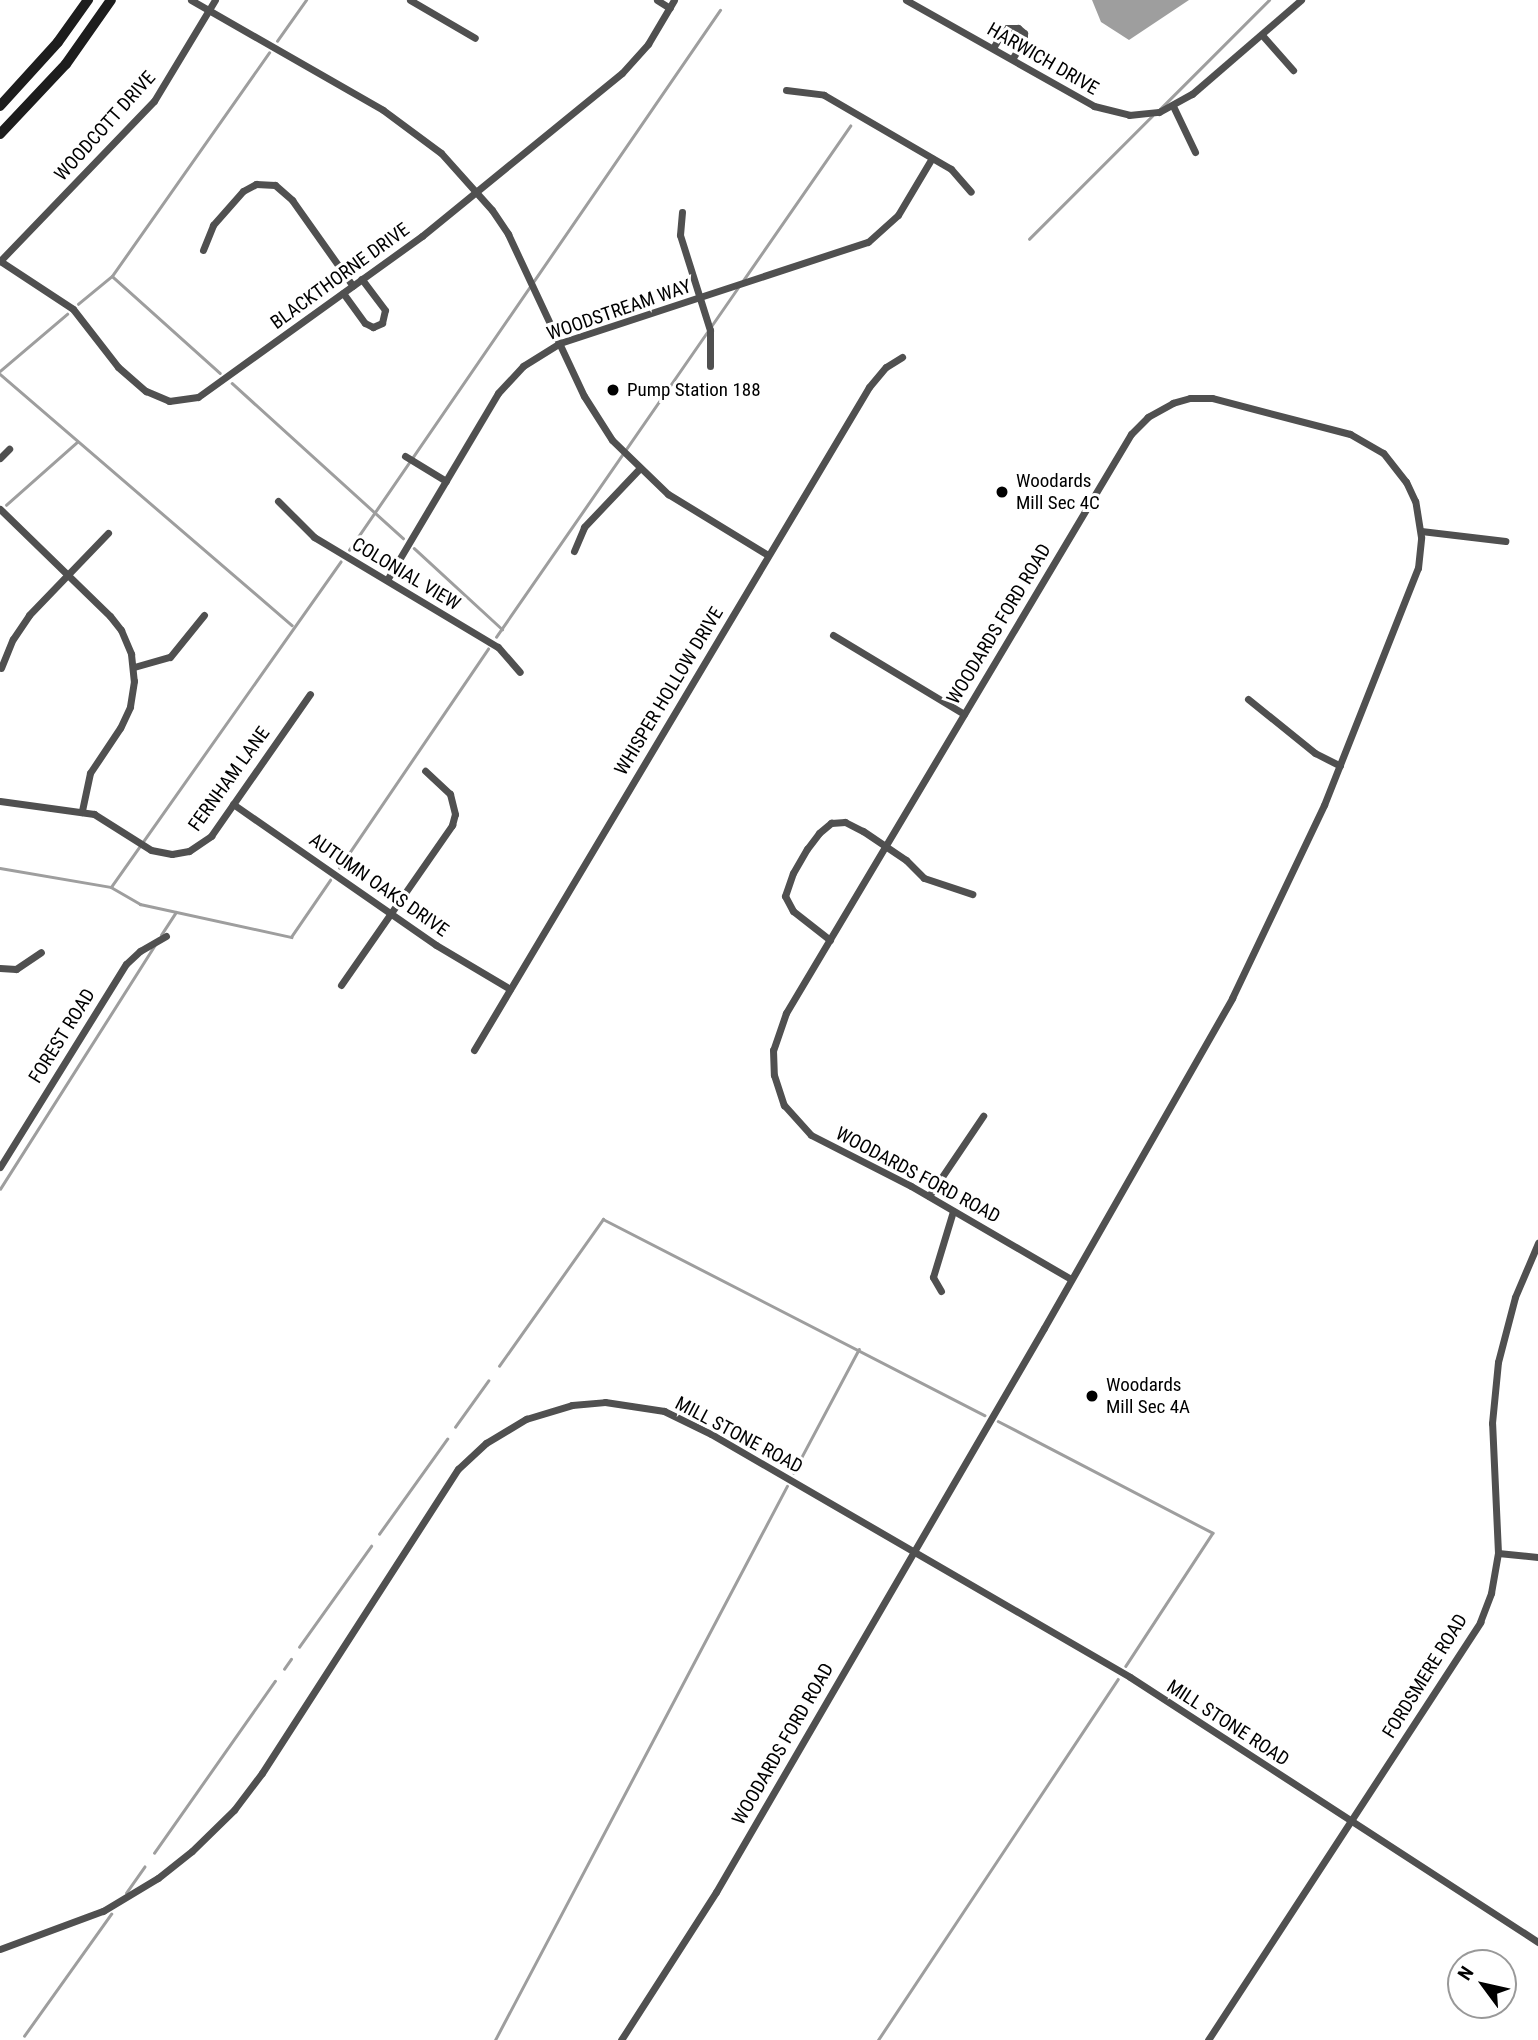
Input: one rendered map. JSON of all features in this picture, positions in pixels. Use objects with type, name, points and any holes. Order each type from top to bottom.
[{"type":"main road","points":[[0,106],[58,42],[88,0]]},
{"type":"main road","points":[[0,134],[66,64],[111,0]]},
{"type":"street","points":[[191,0],[383,110],[441,153],[477,192],[521,257],[593,414],[612,440],[639,469],[668,494],[768,555]]},
{"type":"street","name":"WOODCOTT DRIVE","points":[[0,261],[154,101],[215,0]]},
{"type":"street","points":[[410,0],[475,38]]},
{"type":"street","points":[[657,0],[672,4]]},
{"type":"street","name":"HARWICH DRIVE","points":[[906,0],[1106,111],[1146,115],[1173,106],[1301,0]]},
{"type":"street","name":"BLACKTHORNE DRIVE","points":[[0,261],[73,309],[122,371],[146,391],[169,401],[198,397],[344,293],[477,192],[632,64],[648,44],[672,4]]},
{"type":"street","points":[[992,48],[1004,28],[1018,28],[1024,33],[1024,40],[1012,60]]},
{"type":"street","points":[[1262,35],[1293,70]]},
{"type":"street","points":[[786,90],[824,95],[959,175],[971,192]]},
{"type":"street","points":[[1173,106],[1195,152]]},
{"type":"street","name":"WOODSTREAM WAY","points":[[387,580],[504,386],[523,366],[560,343],[868,242],[898,215],[932,158]]},
{"type":"street","points":[[203,250],[213,225],[243,191],[256,184],[275,185],[292,200],[353,286]]},
{"type":"street","points":[[682,212],[680,235],[710,330],[710,366]]},
{"type":"street","points":[[344,293],[365,323],[373,327],[382,323],[385,310],[362,279]]},
{"type":"street","name":"WHISPER HOLLOW DRIVE","points":[[474,1050],[869,387],[886,367],[902,357]]},
{"type":"street","name":"WOODARDS FORD ROAD","points":[[621,2040],[716,1892],[1071,1279],[1232,998],[1296,867],[1340,766],[1418,568],[1421,531],[1415,501],[1406,482],[1388,458],[1359,438],[1224,400],[1190,398],[1173,403],[1148,417],[1131,434],[779,1027],[773,1050],[774,1075],[779,1093],[787,1110],[811,1135],[929,1196],[1071,1279]]},
{"type":"street","points":[[0,458],[9,449]]},
{"type":"street","points":[[405,456],[446,481]]},
{"type":"street","points":[[575,551],[584,527],[639,469]]},
{"type":"street","name":"COLONIAL VIEW","points":[[278,501],[303,529],[504,651],[520,672]]},
{"type":"street","points":[[0,509],[104,608],[121,631],[134,667],[130,707],[120,728],[90,773],[82,812]]},
{"type":"street","points":[[1421,531],[1505,541]]},
{"type":"street","points":[[1,668],[20,628],[108,533]]},
{"type":"street","points":[[134,667],[170,657],[204,615]]},
{"type":"street","points":[[833,635],[964,714]]},
{"type":"street","name":"FERNHAM LANE","points":[[0,801],[82,812],[103,818],[151,850],[172,854],[200,846],[233,804],[310,694]]},
{"type":"street","points":[[1248,699],[1315,753],[1340,766]]},
{"type":"street","points":[[341,985],[455,818],[450,794],[425,771]]},
{"type":"street","name":"AUTUMN OAKS DRIVE","points":[[233,804],[436,944],[510,989]]},
{"type":"street","points":[[830,940],[793,911],[785,896],[793,873],[819,833],[831,823],[845,822],[886,845],[924,878],[972,894]]},
{"type":"street","name":"FOREST ROAD","points":[[0,1167],[126,964],[140,951],[166,936]]},
{"type":"street","points":[[0,968],[16,969],[41,952]]},
{"type":"street","points":[[929,1196],[983,1116]]},
{"type":"street","points":[[941,1291],[933,1277],[953,1211]]},
{"type":"street","name":"FORDSMERE ROAD","points":[[1208,2040],[1480,1622],[1491,1593],[1499,1553],[1492,1423],[1496,1373],[1511,1308],[1538,1243]]},
{"type":"street","name":"MILL STONE ROAD","points":[[0,1949],[69,1926],[127,1899],[180,1862],[217,1828],[262,1773],[458,1469],[486,1443],[526,1419],[553,1409],[616,1402],[664,1411],[690,1422],[1130,1678],[1538,1942]]},
{"type":"street","points":[[1499,1553],[1538,1557]]},
{"type":"shaded area","points":[[1092,0],[1189,0],[1129,40],[1101,22]]},
{"type":"waterway","points":[[277,41],[306,0]]},
{"type":"waterway","points":[[1160,109],[1269,0]]},
{"type":"waterway","points":[[349,550],[720,10]]},
{"type":"waterway","points":[[78,304],[112,276],[269,53]]},
{"type":"waterway","points":[[1029,239],[1152,116]]},
{"type":"waterway","points":[[742,282],[850,126]]},
{"type":"waterway","points":[[112,276],[220,373]]},
{"type":"waterway","points":[[496,637],[738,287]]},
{"type":"waterway","points":[[0,371],[67,314]]},
{"type":"waterway","points":[[0,374],[292,625]]},
{"type":"waterway","points":[[232,383],[403,538]]},
{"type":"waterway","points":[[6,505],[77,442]]},
{"type":"waterway","points":[[414,548],[502,629]]},
{"type":"waterway","points":[[111,887],[340,562]]},
{"type":"waterway","points":[[339,868],[488,649]]},
{"type":"waterway","points":[[0,868],[111,887],[140,904],[291,937],[330,880]]},
{"type":"waterway","points":[[161,935],[176,912]]},
{"type":"waterway","points":[[0,1189],[154,946]]},
{"type":"waterway","points":[[499,1366],[603,1219],[985,1415]]},
{"type":"waterway","points":[[793,1473],[859,1349]]},
{"type":"waterway","points":[[455,1427],[488,1381]]},
{"type":"waterway","points":[[998,1421],[1213,1533],[1126,1666]]},
{"type":"waterway","points":[[379,1534],[447,1439]]},
{"type":"waterway","points":[[495,2040],[787,1486]]},
{"type":"waterway","points":[[299,1647],[371,1546]]},
{"type":"waterway","points":[[284,1669],[291,1659]]},
{"type":"waterway","points":[[878,2040],[1118,1679]]},
{"type":"waterway","points":[[154,1853],[275,1681]]},
{"type":"waterway","points":[[126,1893],[144,1867]]},
{"type":"waterway","points":[[24,2036],[111,1914]]},
{"type":"place","name":"Pump Station 188","points":[[613,390]]},
{"type":"place","name":"Woodards Mill Sec 4C","points":[[1002,492]]},
{"type":"place","name":"Woodards Mill Sec 4A","points":[[1092,1396]]}]
